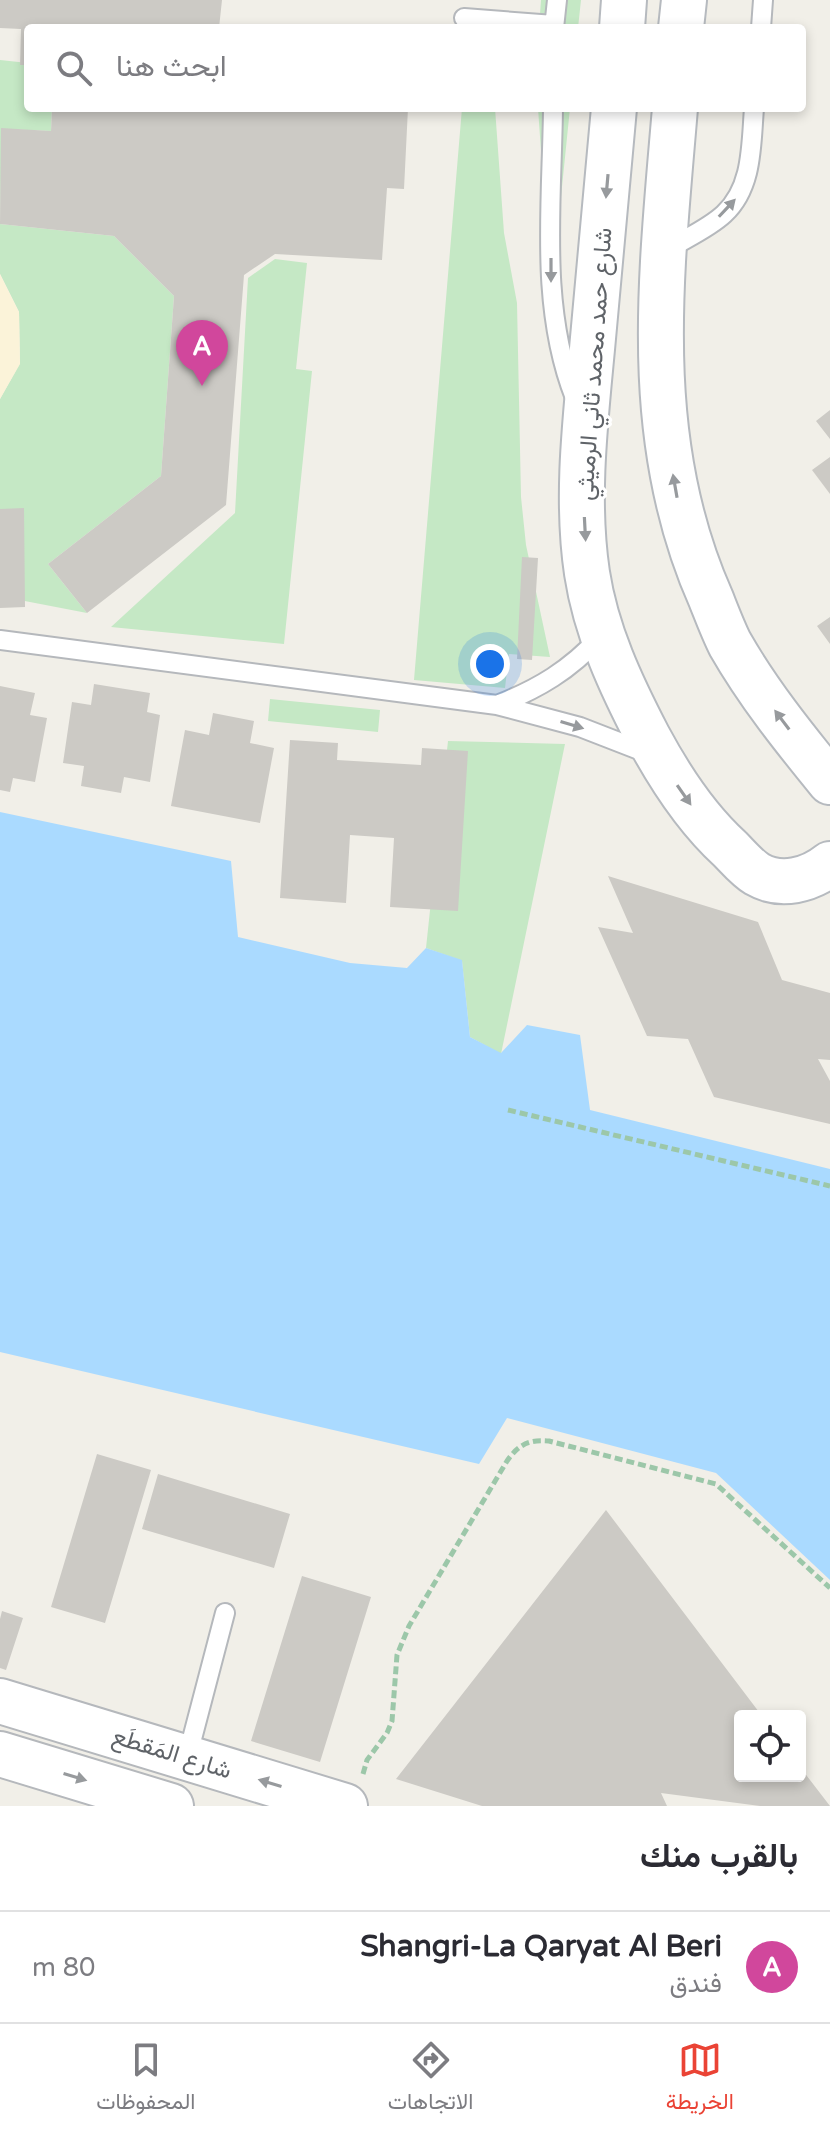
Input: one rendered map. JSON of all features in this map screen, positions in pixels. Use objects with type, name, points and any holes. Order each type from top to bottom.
[{"type":"main road","points":[[622,24],[624,0]]},
{"type":"main road","points":[[681,24],[684,0]]},
{"type":"main road","name":"شارع حمد محمد ثاني الرميثي","points":[[614,112],[585,424],[583,499],[587,573],[602,635],[624,692],[660,759],[686,799],[723,843],[757,874],[782,881],[802,880],[830,864]]},
{"type":"main road","points":[[675,112],[660,312],[663,417],[679,513],[701,578],[730,642],[768,702],[830,782]]},
{"type":"main road","name":"شارع المَقطَع","points":[[0,1701],[187,1758],[354,1791]]},
{"type":"main road","points":[[0,1754],[173,1806],[187,1758]]},
{"type":"lane","points":[[554,24],[557,0]]},
{"type":"lane","points":[[761,24],[763,0]]},
{"type":"lane","points":[[468,12],[542,24]]},
{"type":"lane","points":[[553,112],[551,292],[557,337],[568,381],[585,424]]},
{"type":"lane","points":[[663,253],[723,214],[739,195],[749,169],[754,112]]},
{"type":"lane","points":[[497,705],[555,678],[602,635]]},
{"type":"lane","points":[[0,640],[497,705],[580,727],[660,759]]},
{"type":"lane","points":[[187,1758],[225,1613]]},
{"type":"path","points":[[508,1110],[830,1186]]},
{"type":"path","points":[[354,1791],[367,1760],[392,1721],[397,1655],[409,1626],[507,1461],[529,1441],[549,1441],[716,1484],[830,1588]]},
{"type":"green space","points":[[541,0],[581,0],[578,24],[539,24]]},
{"type":"green space","points":[[0,60],[24,63],[24,112],[52,112],[51,131],[2,129],[0,224]]},
{"type":"green space","points":[[462,112],[495,112],[504,233],[517,303],[521,497],[526,545],[550,657],[509,654],[505,688],[414,680]]},
{"type":"green space","points":[[538,112],[570,112],[551,295]]},
{"type":"green space","points":[[0,224],[114,236],[174,296],[161,476],[48,564],[87,613],[4,597],[0,567],[0,399],[20,363],[19,312],[0,274]]},
{"type":"green space","points":[[275,259],[307,263],[296,369],[312,371],[284,644],[111,627],[235,513],[248,278]]},
{"type":"green space","points":[[270,699],[380,710],[378,732],[268,721]]},
{"type":"green space","points":[[448,741],[565,744],[501,1054],[470,1037],[462,961],[426,948]]},
{"type":"sand","points":[[0,274],[19,312],[20,364],[0,399]]},
{"type":"water","points":[[0,812],[231,861],[238,937],[350,963],[407,968],[426,948],[462,960],[470,1037],[501,1053],[527,1025],[580,1035],[590,1110],[830,1169],[830,1580],[716,1473],[507,1418],[479,1464],[0,1352]]},
{"type":"building","points":[[0,0],[222,0],[219,24],[24,24],[24,65],[20,65],[21,29],[0,28]]},
{"type":"building","points":[[52,112],[408,112],[404,189],[387,188],[382,260],[275,254],[244,275],[226,505],[87,613],[48,564],[161,476],[174,296],[114,236],[0,224],[1,128],[51,131]]},
{"type":"building","points":[[830,410],[830,439],[816,421]]},
{"type":"building","points":[[830,457],[830,494],[812,470]]},
{"type":"building","points":[[24,508],[25,607],[0,608],[0,509]]},
{"type":"building","points":[[522,557],[538,558],[532,660],[517,659]]},
{"type":"building","points":[[830,617],[830,644],[817,626]]},
{"type":"building","points":[[94,684],[150,693],[147,712],[160,715],[150,782],[124,777],[121,793],[81,786],[84,766],[63,763],[72,702],[91,705]]},
{"type":"building","points":[[0,686],[35,693],[30,715],[47,718],[35,782],[13,778],[10,792],[0,790]]},
{"type":"building","points":[[213,713],[254,721],[250,743],[274,748],[260,823],[171,806],[185,730],[209,735]]},
{"type":"building","points":[[290,740],[338,743],[337,760],[421,765],[422,748],[468,751],[458,911],[390,907],[394,838],[350,835],[346,903],[280,898]]},
{"type":"building","points":[[608,876],[758,922],[782,980],[830,993],[830,1060],[818,1059],[830,1081],[830,1124],[714,1097],[688,1039],[647,1036],[598,927],[633,933]]},
{"type":"building","points":[[97,1454],[151,1470],[105,1623],[51,1607]]},
{"type":"building","points":[[158,1474],[290,1514],[274,1568],[142,1529]]},
{"type":"building","points":[[606,1510],[757,1710],[734,1710],[734,1782],[806,1782],[806,1775],[830,1806],[760,1806],[661,1793],[667,1806],[482,1806],[396,1779]]},
{"type":"building","points":[[302,1576],[371,1597],[320,1762],[251,1741]]},
{"type":"building","points":[[2,1611],[23,1618],[6,1670],[0,1668]]},
{"type":"place","name":"Shangri-La Qaryat Al Beri","points":[[202,386]]}]
